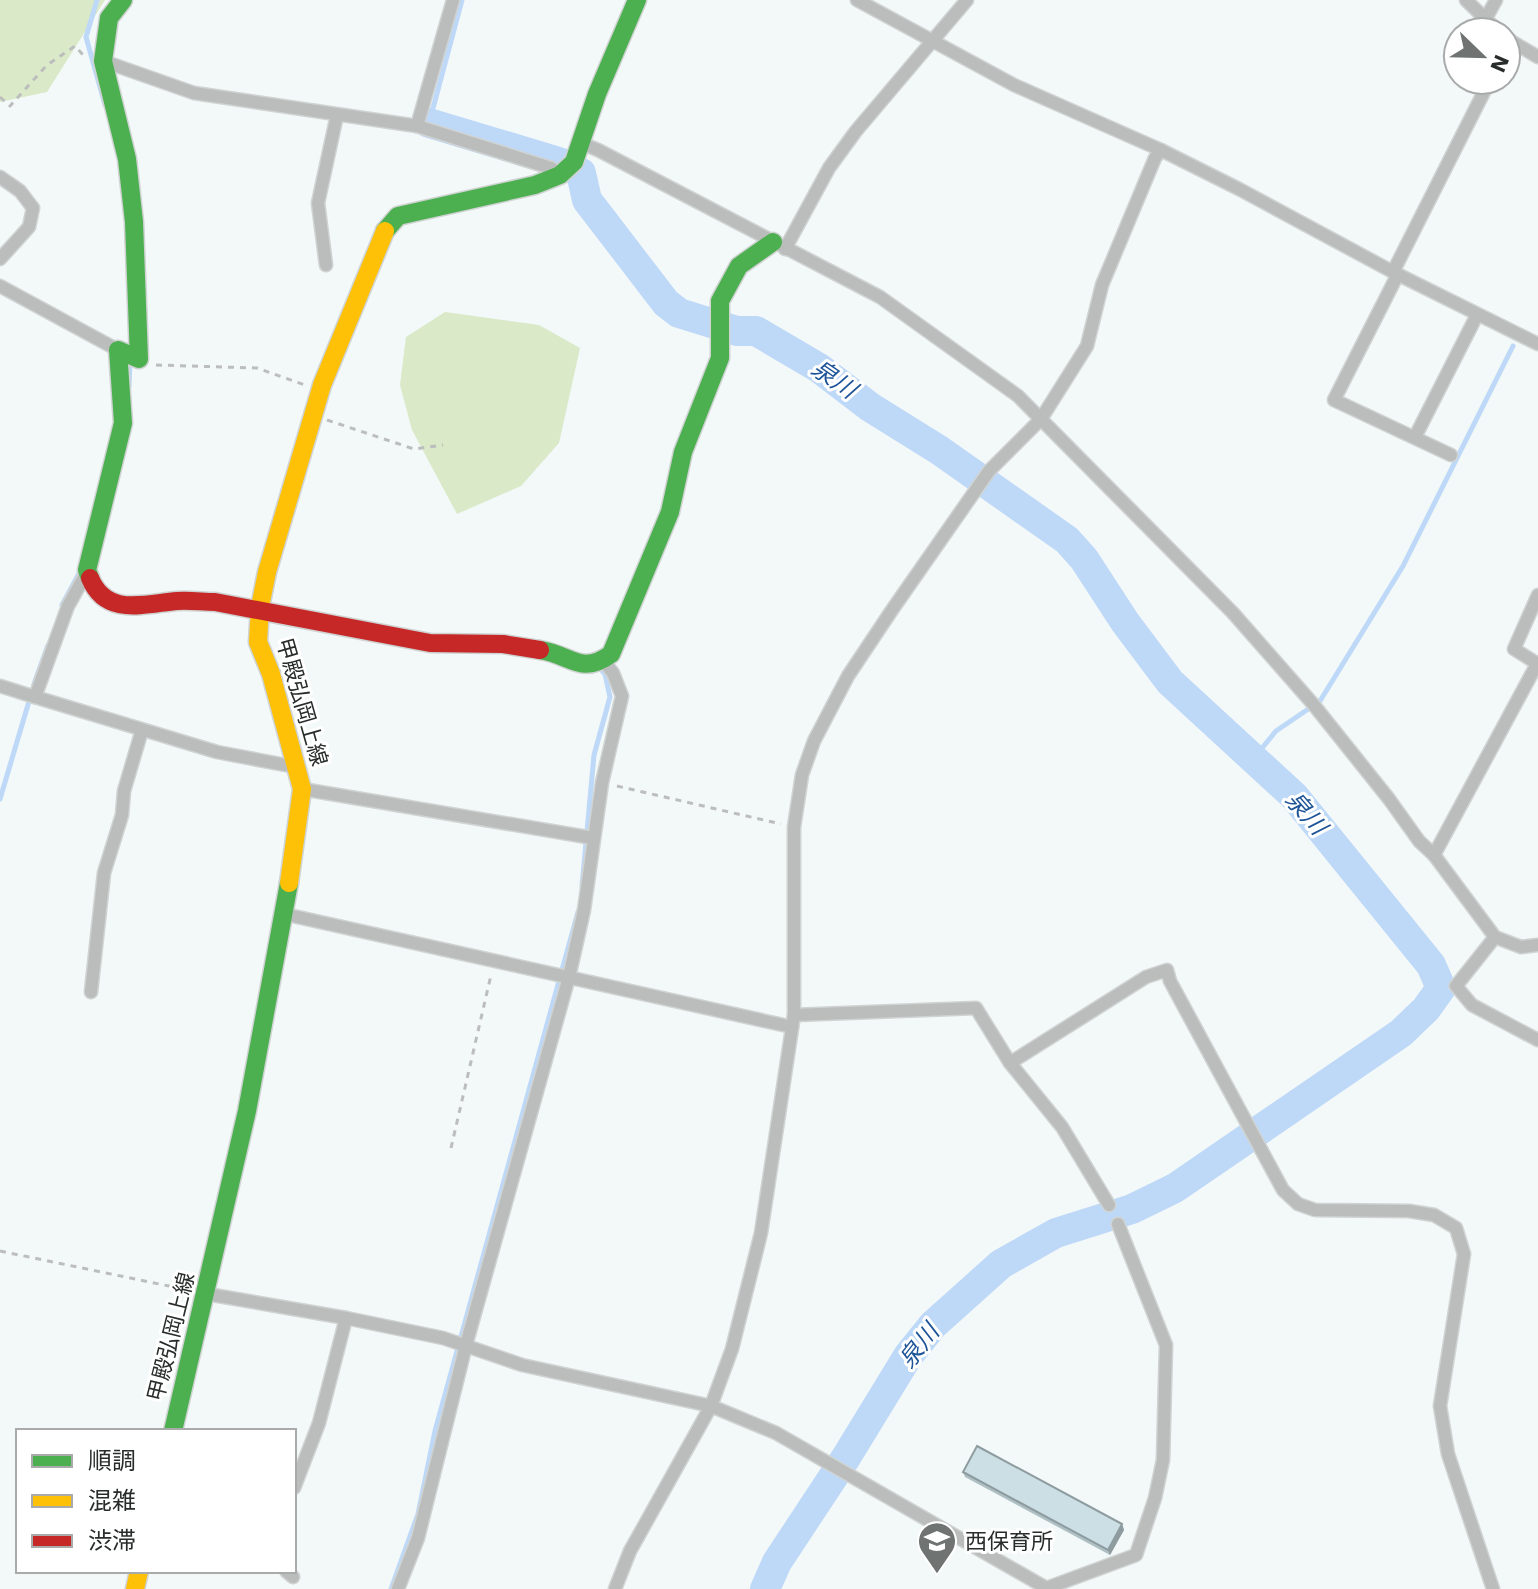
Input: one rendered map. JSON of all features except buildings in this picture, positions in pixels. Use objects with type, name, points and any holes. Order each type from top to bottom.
[{"type":"main road","points":[[123,0],[109,18],[103,61],[127,159],[134,222],[128,355],[123,423],[87,572],[96,591],[112,603],[126,608],[182,601],[260,605],[430,643],[503,644],[553,652],[587,666],[599,663],[611,654],[670,512],[683,452],[720,358],[720,301],[739,266],[779,246]]},
{"type":"main road","points":[[567,170],[581,143],[613,53],[637,0]]},
{"type":"main road","name":"甲殿弘岡上線","points":[[173,1429],[247,1111],[284,914],[302,789],[271,674],[258,642],[260,605],[312,415],[384,232],[398,216],[535,185],[567,170]]},
{"type":"street","points":[[417,126],[453,0]]},
{"type":"street","points":[[857,0],[1014,85],[1161,150],[1538,344]]},
{"type":"street","points":[[779,246],[856,131],[967,0]]},
{"type":"street","points":[[1466,0],[1481,16]]},
{"type":"street","points":[[103,61],[194,93],[417,126],[551,168],[567,170]]},
{"type":"street","points":[[1451,455],[1334,400],[1482,96]]},
{"type":"street","points":[[326,265],[318,203],[337,115]]},
{"type":"street","points":[[581,143],[880,297],[1018,396],[1233,613],[1315,706],[1495,937],[1521,947],[1538,945]]},
{"type":"street","points":[[615,1589],[630,1551],[711,1406],[732,1349],[761,1233],[793,1021],[794,827],[802,775],[814,741],[848,676],[989,471],[1041,419],[1087,346],[1102,285],[1161,150]]},
{"type":"street","points":[[0,177],[20,191],[33,208],[29,227],[0,259]]},
{"type":"street","points":[[0,286],[128,355]]},
{"type":"street","points":[[1415,437],[1477,315]]},
{"type":"street","points":[[35,697],[68,606],[87,572]]},
{"type":"street","points":[[1434,855],[1538,664],[1514,649],[1538,595]]},
{"type":"street","points":[[398,1589],[418,1538],[464,1345],[569,977],[584,910],[591,838],[622,696],[613,673],[599,663]]},
{"type":"street","points":[[0,686],[217,752],[296,767]]},
{"type":"street","points":[[91,992],[104,873],[122,815],[124,791],[142,730]]},
{"type":"street","points":[[302,789],[591,838]]},
{"type":"street","points":[[284,914],[569,977],[793,1021],[976,1008],[1010,1063],[1062,1127],[1109,1205]]},
{"type":"street","points":[[1495,937],[1456,986],[1472,1005],[1538,1040]]},
{"type":"street","points":[[1010,1063],[1146,977],[1167,970],[1258,1146],[1283,1190],[1298,1204],[1315,1210],[1409,1211],[1434,1215],[1456,1228],[1464,1254],[1440,1406],[1448,1454],[1493,1589]]},
{"type":"street","points":[[207,1294],[443,1338],[522,1365],[711,1406],[776,1433],[1046,1588],[1136,1555],[1163,1460],[1166,1345],[1118,1224]]},
{"type":"street","points":[[296,1483],[319,1423],[346,1318]]},
{"type":"path","points":[[0,97],[10,106],[47,65],[75,46],[83,55]]},
{"type":"path","points":[[128,355],[160,366],[257,368],[320,391]]},
{"type":"path","points":[[312,415],[414,449],[443,445]]},
{"type":"path","points":[[602,783],[794,827]]},
{"type":"path","points":[[451,1148],[495,960]]},
{"type":"path","points":[[0,1251],[207,1294]]},
{"type":"green space","points":[[0,0],[105,0],[47,92],[0,102]]},
{"type":"green space","points":[[445,312],[539,325],[580,348],[559,443],[521,486],[457,514],[412,430],[400,385],[406,337]]},
{"type":"waterway","points":[[97,0],[86,37],[105,105]]},
{"type":"waterway","points":[[429,123],[462,0]]},
{"type":"waterway","name":"泉川","points":[[429,123],[559,162],[581,173],[587,200],[666,303],[679,313],[737,331],[756,331],[819,368],[870,407],[939,450],[1067,540],[1084,559],[1125,622],[1170,682],[1294,796],[1431,965],[1441,988],[1426,1009],[1401,1033],[1175,1188],[1132,1209],[1056,1233],[1001,1264],[933,1325],[908,1356],[777,1562],[765,1589]]},
{"type":"waterway","points":[[1253,759],[1276,731],[1320,701],[1403,566],[1513,346]]},
{"type":"waterway","points":[[129,387],[130,361]]},
{"type":"waterway","points":[[62,605],[82,568]]},
{"type":"waterway","points":[[34,684],[48,645]]},
{"type":"waterway","points":[[582,886],[594,755],[610,697],[605,674],[598,666]]},
{"type":"waterway","points":[[0,799],[30,698]]},
{"type":"waterway","points":[[391,1589],[418,1514],[435,1431],[578,912]]},
{"type":"traffic: fast","points":[[90,578],[87,570],[123,423],[118,350],[139,359],[134,222],[127,159],[103,61],[109,18],[123,0]]},
{"type":"traffic: fast","points":[[385,231],[398,216],[535,185],[560,175],[574,162],[597,94],[637,0]]},
{"type":"traffic: fast","points":[[540,650],[584,664],[611,654],[670,512],[683,452],[720,358],[720,301],[739,266],[773,242]]},
{"type":"traffic: fast","points":[[173,1429],[247,1111],[289,883]]},
{"type":"traffic: slow","points":[[289,883],[302,789],[271,674],[258,642],[260,607],[267,572],[322,385],[385,231]]},
{"type":"traffic: slow","points":[[135,1589],[139,1573]]},
{"type":"traffic: jam","points":[[90,578],[106,598],[127,605],[215,602],[430,643],[503,644],[540,650]]},
{"type":"place","name":"西保育所","points":[[937,1575]]}]
